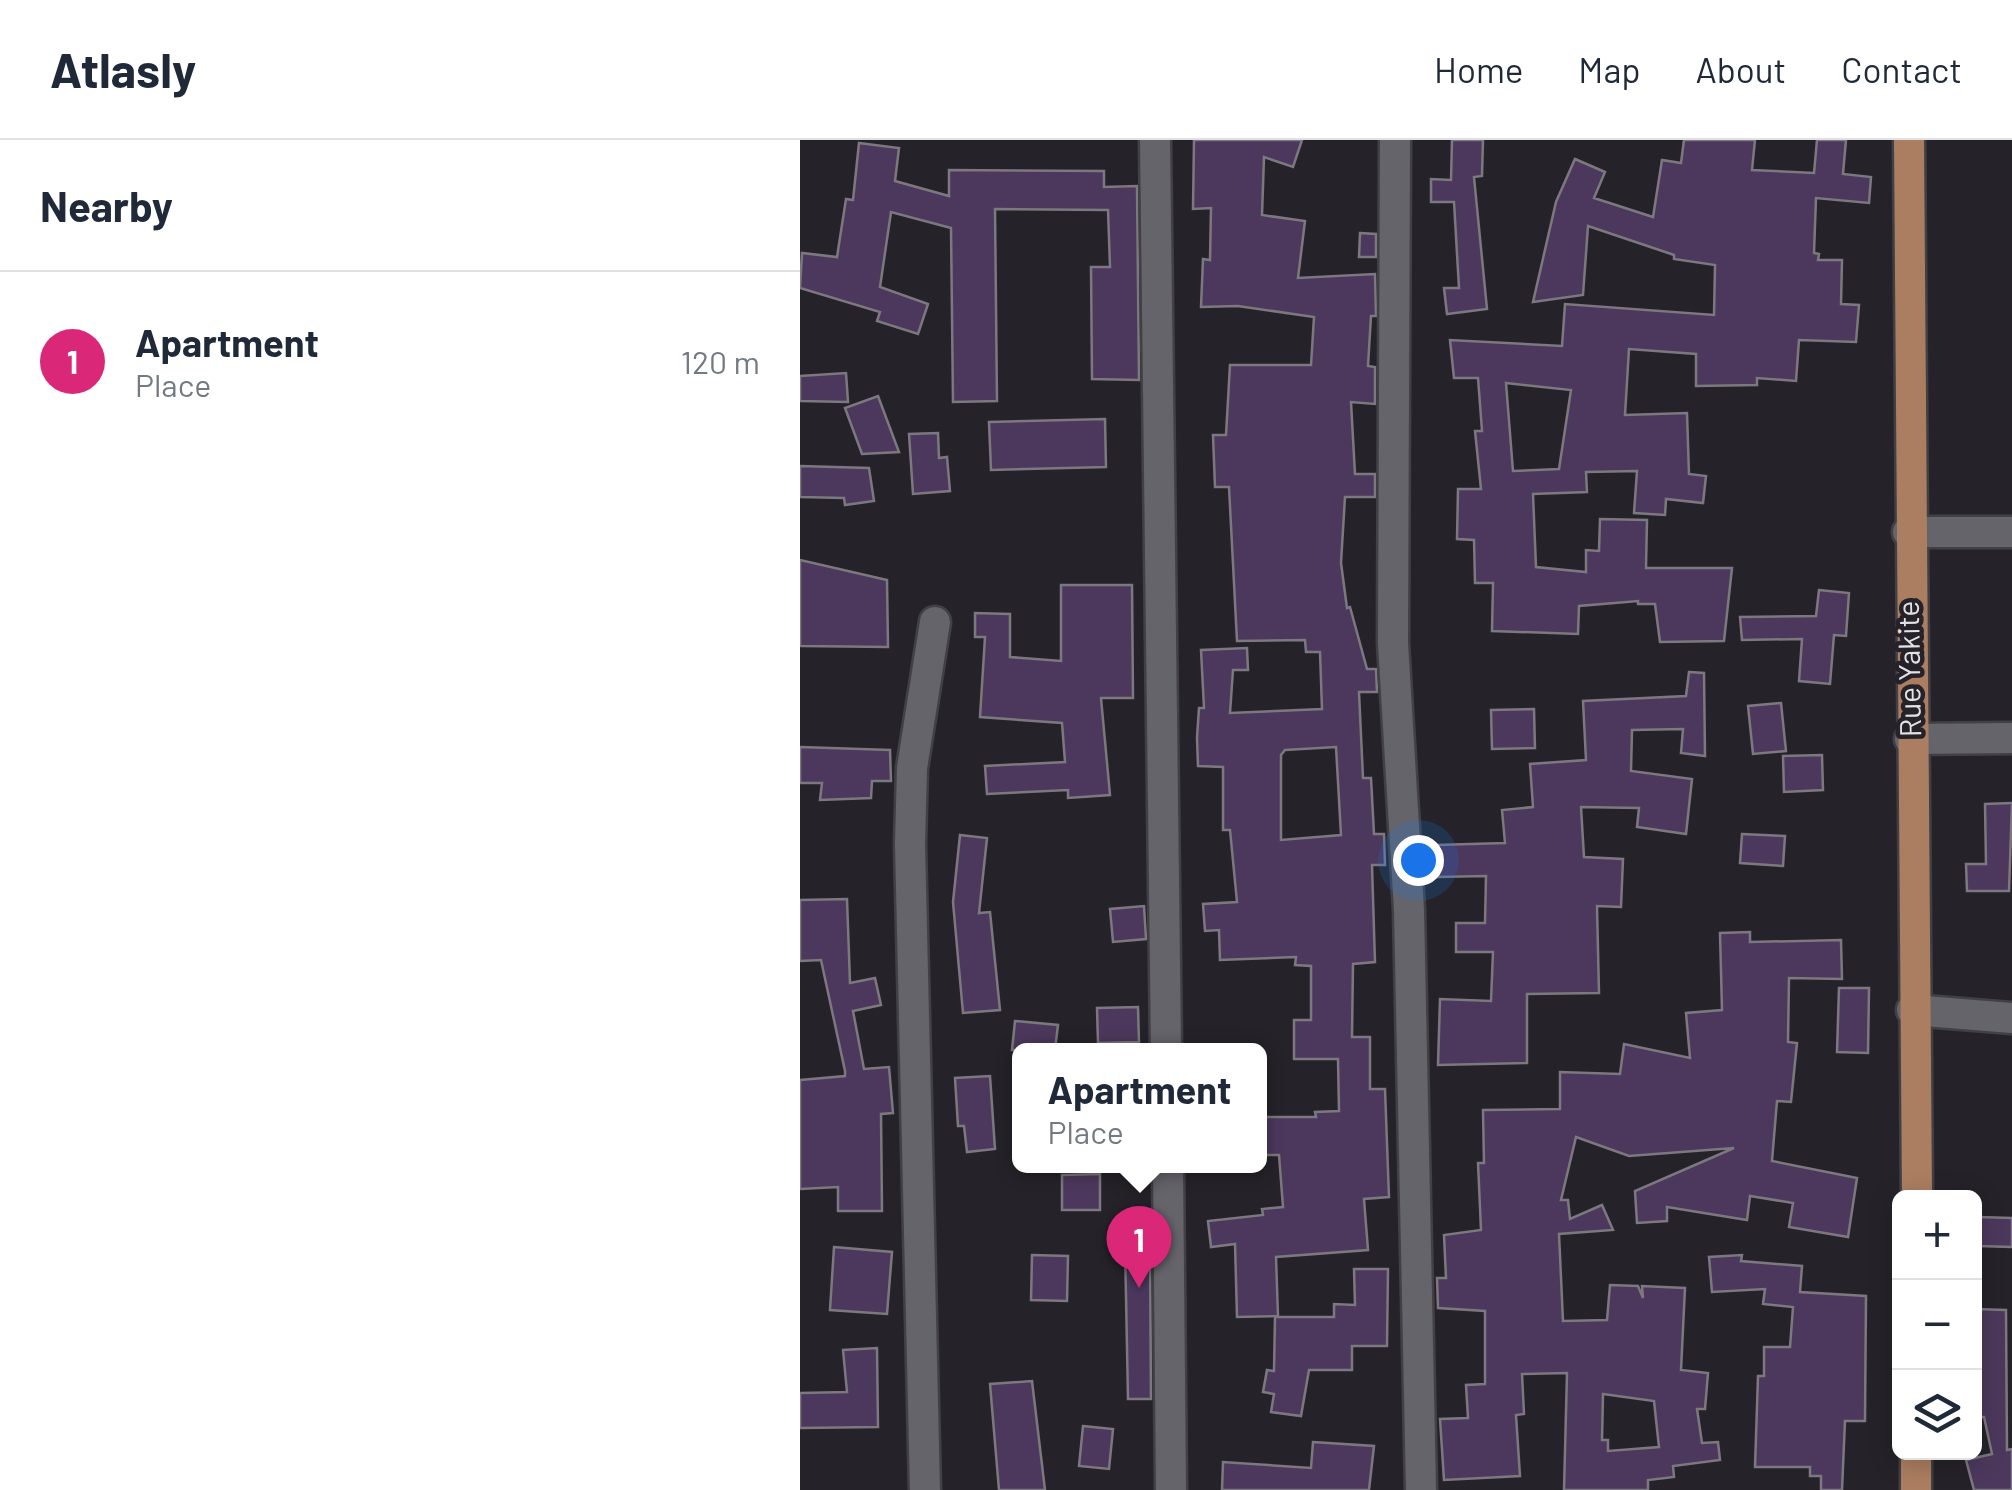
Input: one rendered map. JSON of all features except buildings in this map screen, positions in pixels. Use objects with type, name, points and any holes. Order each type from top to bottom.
[{"type":"main road","name":"Rue Yakite","points":[[1909,140],[1908,532],[1917,1190]]},
{"type":"main road","points":[[1916,1460],[1916,1490]]},
{"type":"street","points":[[1155,140],[1166,1043]]},
{"type":"street","points":[[1395,140],[1393,644],[1409,910],[1421,1490]]},
{"type":"street","points":[[1908,532],[2012,532]]},
{"type":"street","points":[[925,1490],[910,844],[912,768],[936,622]]},
{"type":"street","points":[[1910,739],[2012,738]]},
{"type":"street","points":[[1912,1010],[2012,1018]]},
{"type":"street","points":[[1168,1173],[1172,1490]]},
{"type":"place","name":"Apartment","points":[[1139,1288]]}]
